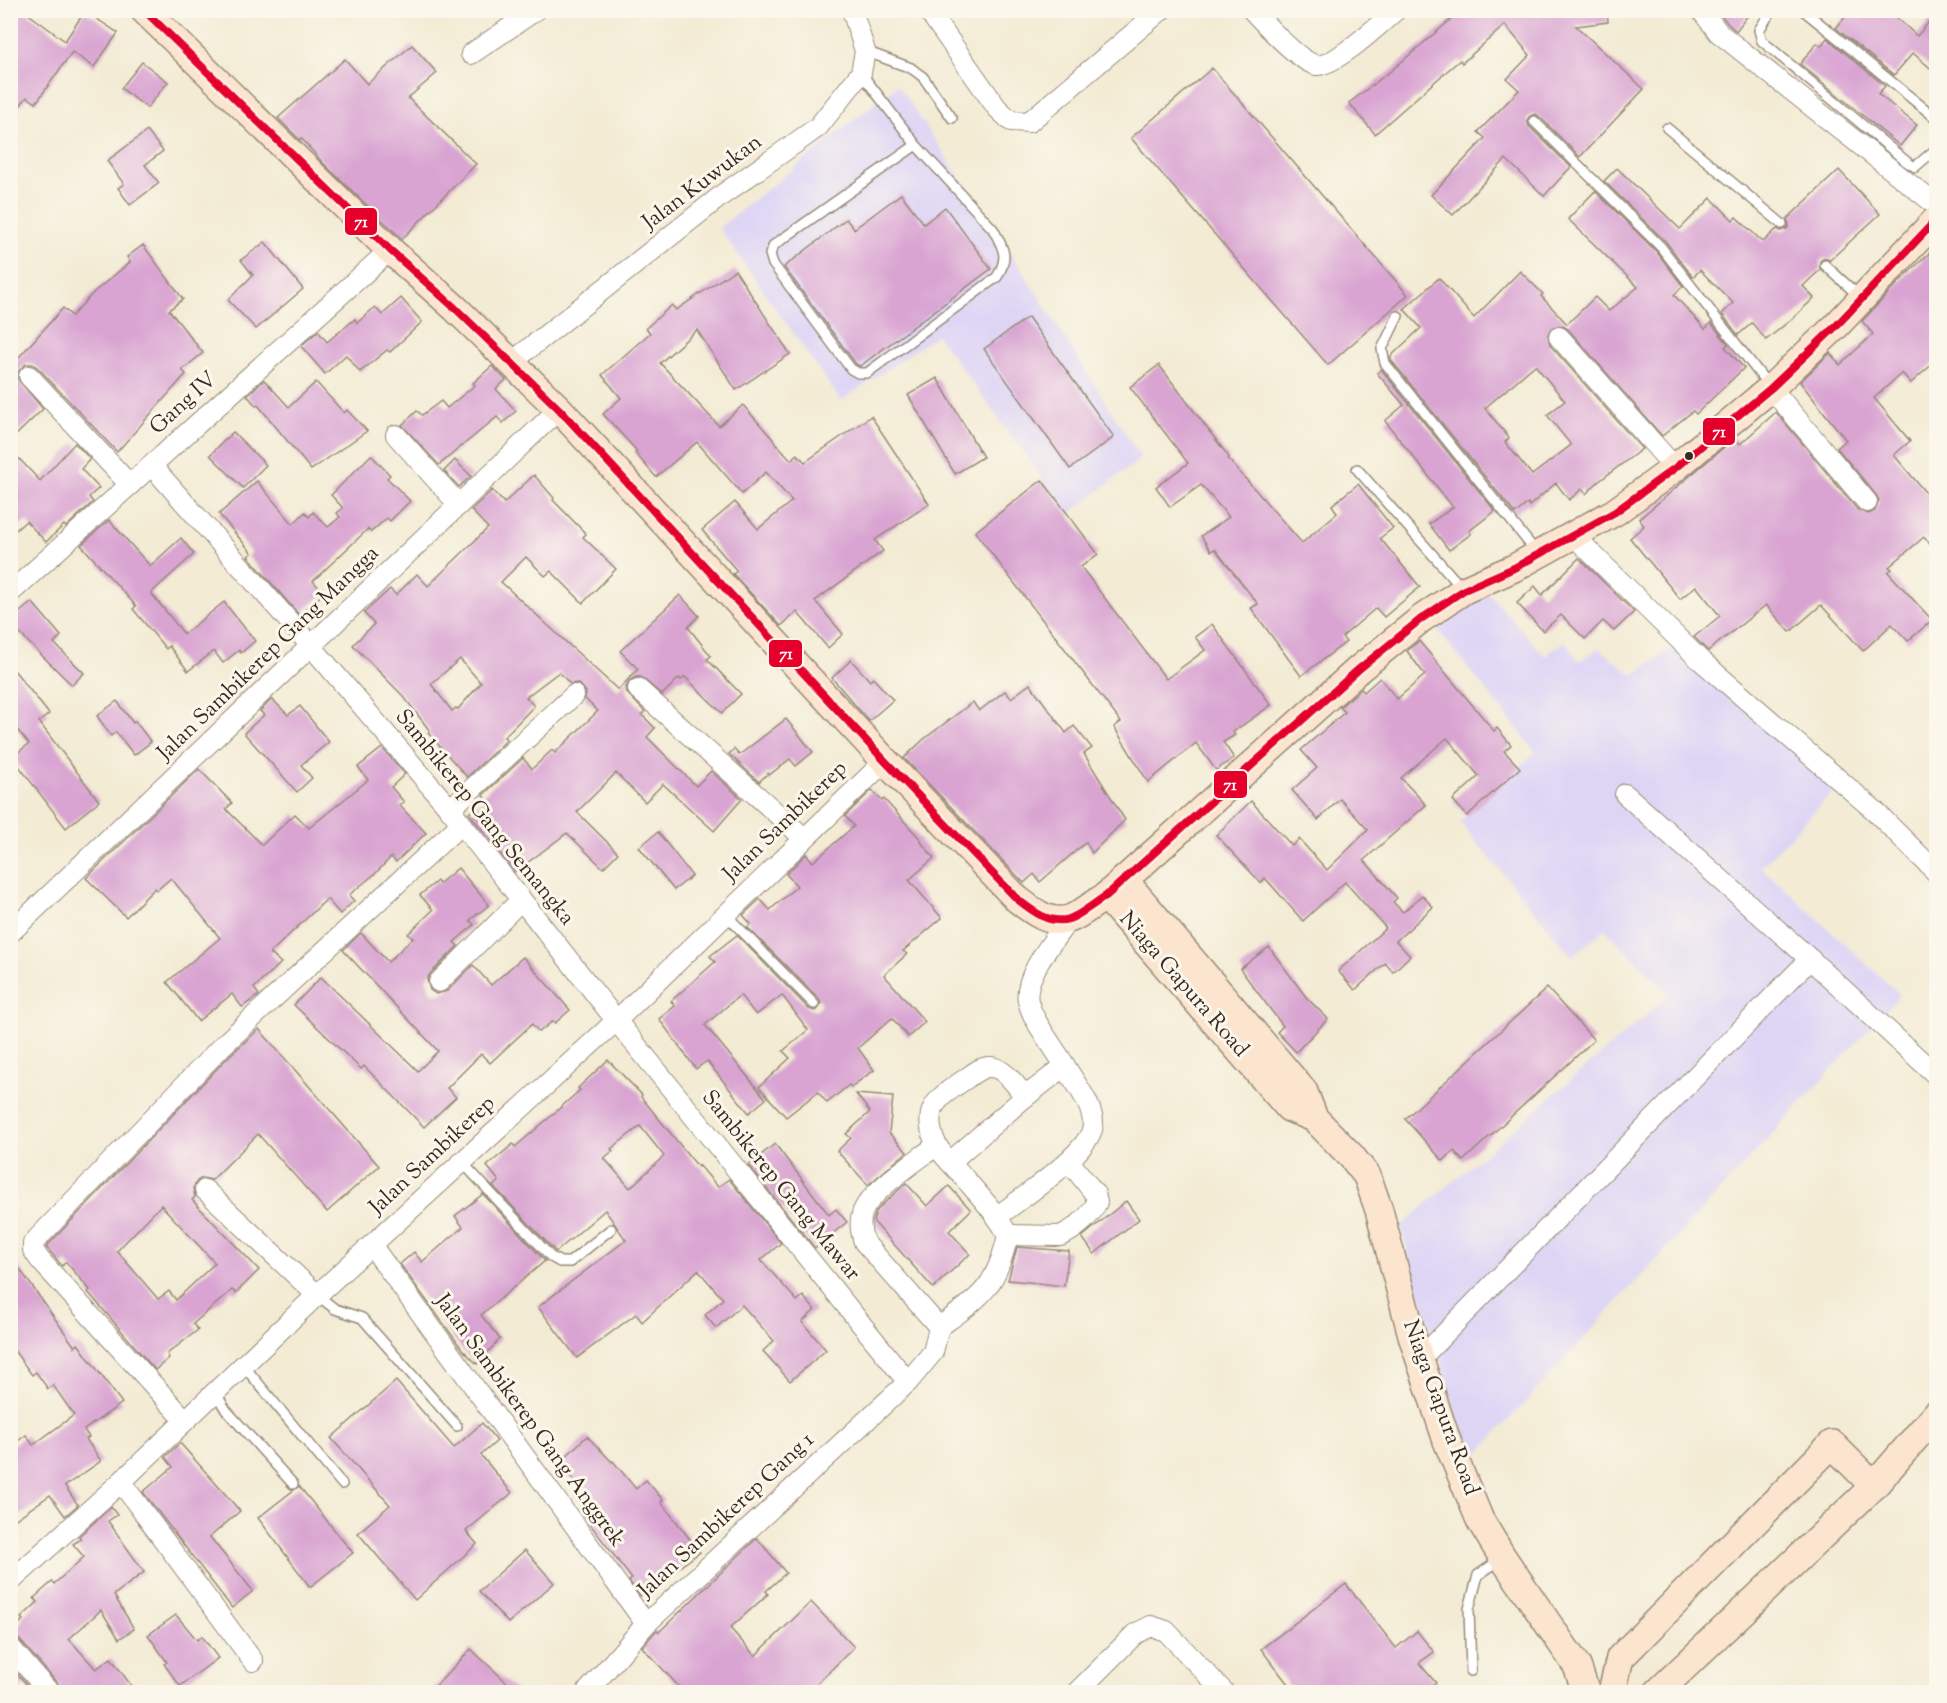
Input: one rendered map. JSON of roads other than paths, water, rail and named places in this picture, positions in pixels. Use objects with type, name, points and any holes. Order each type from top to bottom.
[{"type":"street","points":[[471,54],[536,10]]},
{"type":"street","name":"Jalan Kuwukan","points":[[512,362],[722,195],[818,127],[861,73],[865,51],[852,10]]},
{"type":"street","points":[[932,12],[997,108],[1011,121],[1029,122],[1161,10]]},
{"type":"street","points":[[1252,10],[1284,42],[1310,63],[1318,66],[1332,63],[1396,10]]},
{"type":"street","points":[[1701,10],[1719,33],[1936,205]]},
{"type":"street","points":[[151,13],[390,250],[512,362],[559,409],[885,762],[1017,899],[1035,914],[1051,919],[1069,919]]},
{"type":"street","points":[[998,1216],[1069,1161],[1092,1134],[1093,1122],[1089,1108],[1034,1015],[1028,994],[1028,986],[1035,970],[1069,919],[1115,888],[1359,669],[1421,619],[1464,590],[1514,568],[1623,506],[1675,468],[1771,388],[1936,220]]},
{"type":"street","name":"Gang IV","points":[[10,594],[390,250]]},
{"type":"street","points":[[1559,337],[1675,468]]},
{"type":"street","points":[[29,376],[130,485]]},
{"type":"street","points":[[1771,388],[1867,502]]},
{"type":"street","name":"Jalan Sambikerep Gang Mangga","points":[[10,933],[559,409]]},
{"type":"street","points":[[396,435],[459,505]]},
{"type":"street","name":"Sambikerep Gang Semangka","points":[[152,466],[312,647],[456,817],[616,1021]]},
{"type":"street","points":[[1573,535],[1698,658],[1874,810],[1936,872]]},
{"type":"street","points":[[638,689],[804,838]]},
{"type":"street","points":[[185,1420],[40,1260],[33,1250],[33,1243],[221,1047],[456,817],[574,695]]},
{"type":"street","name":"Jalan Sambikerep","points":[[13,1574],[121,1482],[317,1295],[616,1021],[885,762]]},
{"type":"street","points":[[1624,794],[1810,959],[1936,1075]]},
{"type":"street","name":"Niaga Gapura Road","points":[[1115,888],[1289,1108],[1314,1118],[1367,1176],[1379,1210],[1419,1359],[1447,1441],[1480,1520],[1503,1558],[1577,1666],[1586,1692]]},
{"type":"street","points":[[439,982],[521,900]]},
{"type":"street","points":[[1419,1359],[1810,959]]},
{"type":"street","name":"Sambikerep Gang Mawar","points":[[616,1021],[908,1382]]},
{"type":"street","points":[[950,1162],[1025,1097],[1065,1066]]},
{"type":"street","points":[[937,1145],[873,1195],[862,1212],[860,1227],[864,1242],[939,1327],[987,1290],[1004,1253],[1008,1235],[998,1216],[937,1145],[930,1121],[931,1110],[937,1099],[984,1067],[993,1067],[1001,1071],[1025,1097]]},
{"type":"street","points":[[1008,1235],[1060,1236],[1067,1233],[1094,1210],[1097,1202],[1095,1194],[1069,1161]]},
{"type":"street","points":[[205,1190],[317,1295]]},
{"type":"street","name":"Jalan Sambikerep Gang Anggrek","points":[[372,1245],[646,1624]]},
{"type":"street","name":"Jalan Sambikerep Gang 1","points":[[587,1692],[646,1624],[908,1382],[933,1352],[939,1327]]},
{"type":"street","points":[[1658,1692],[1874,1485],[1936,1414]]},
{"type":"street","points":[[1612,1692],[1620,1658],[1832,1444],[1874,1485]]},
{"type":"street","points":[[121,1482],[254,1661]]},
{"type":"street","points":[[1077,1692],[1135,1634],[1151,1626],[1166,1631],[1224,1692]]},
{"type":"street","points":[[10,1647],[50,1692]]},
{"type":"lane","points":[[1772,10],[1759,30],[1762,41],[1907,162],[1915,166],[1936,148]]},
{"type":"lane","points":[[1803,10],[1936,118]]},
{"type":"lane","points":[[865,51],[911,68],[923,77],[951,118]]},
{"type":"lane","points":[[861,73],[916,145],[993,229],[1005,256],[1003,267],[997,277],[867,373],[858,373],[851,369],[773,264],[770,254],[774,245],[916,145]]},
{"type":"lane","points":[[1534,122],[1661,247],[1771,388]]},
{"type":"lane","points":[[1667,128],[1782,224]]},
{"type":"lane","points":[[1825,265],[1861,298]]},
{"type":"lane","points":[[1398,316],[1382,349],[1385,363],[1538,555]]},
{"type":"lane","points":[[1357,469],[1464,590]]},
{"type":"lane","points":[[725,914],[814,1004]]},
{"type":"lane","points":[[462,1162],[551,1257],[560,1262],[570,1262],[611,1229]]},
{"type":"lane","points":[[317,1295],[334,1309],[362,1318],[457,1426]]},
{"type":"lane","points":[[243,1365],[342,1484]]},
{"type":"lane","points":[[215,1392],[226,1410],[293,1484]]},
{"type":"lane","points":[[1471,1671],[1468,1609],[1478,1575],[1503,1558]]}]
